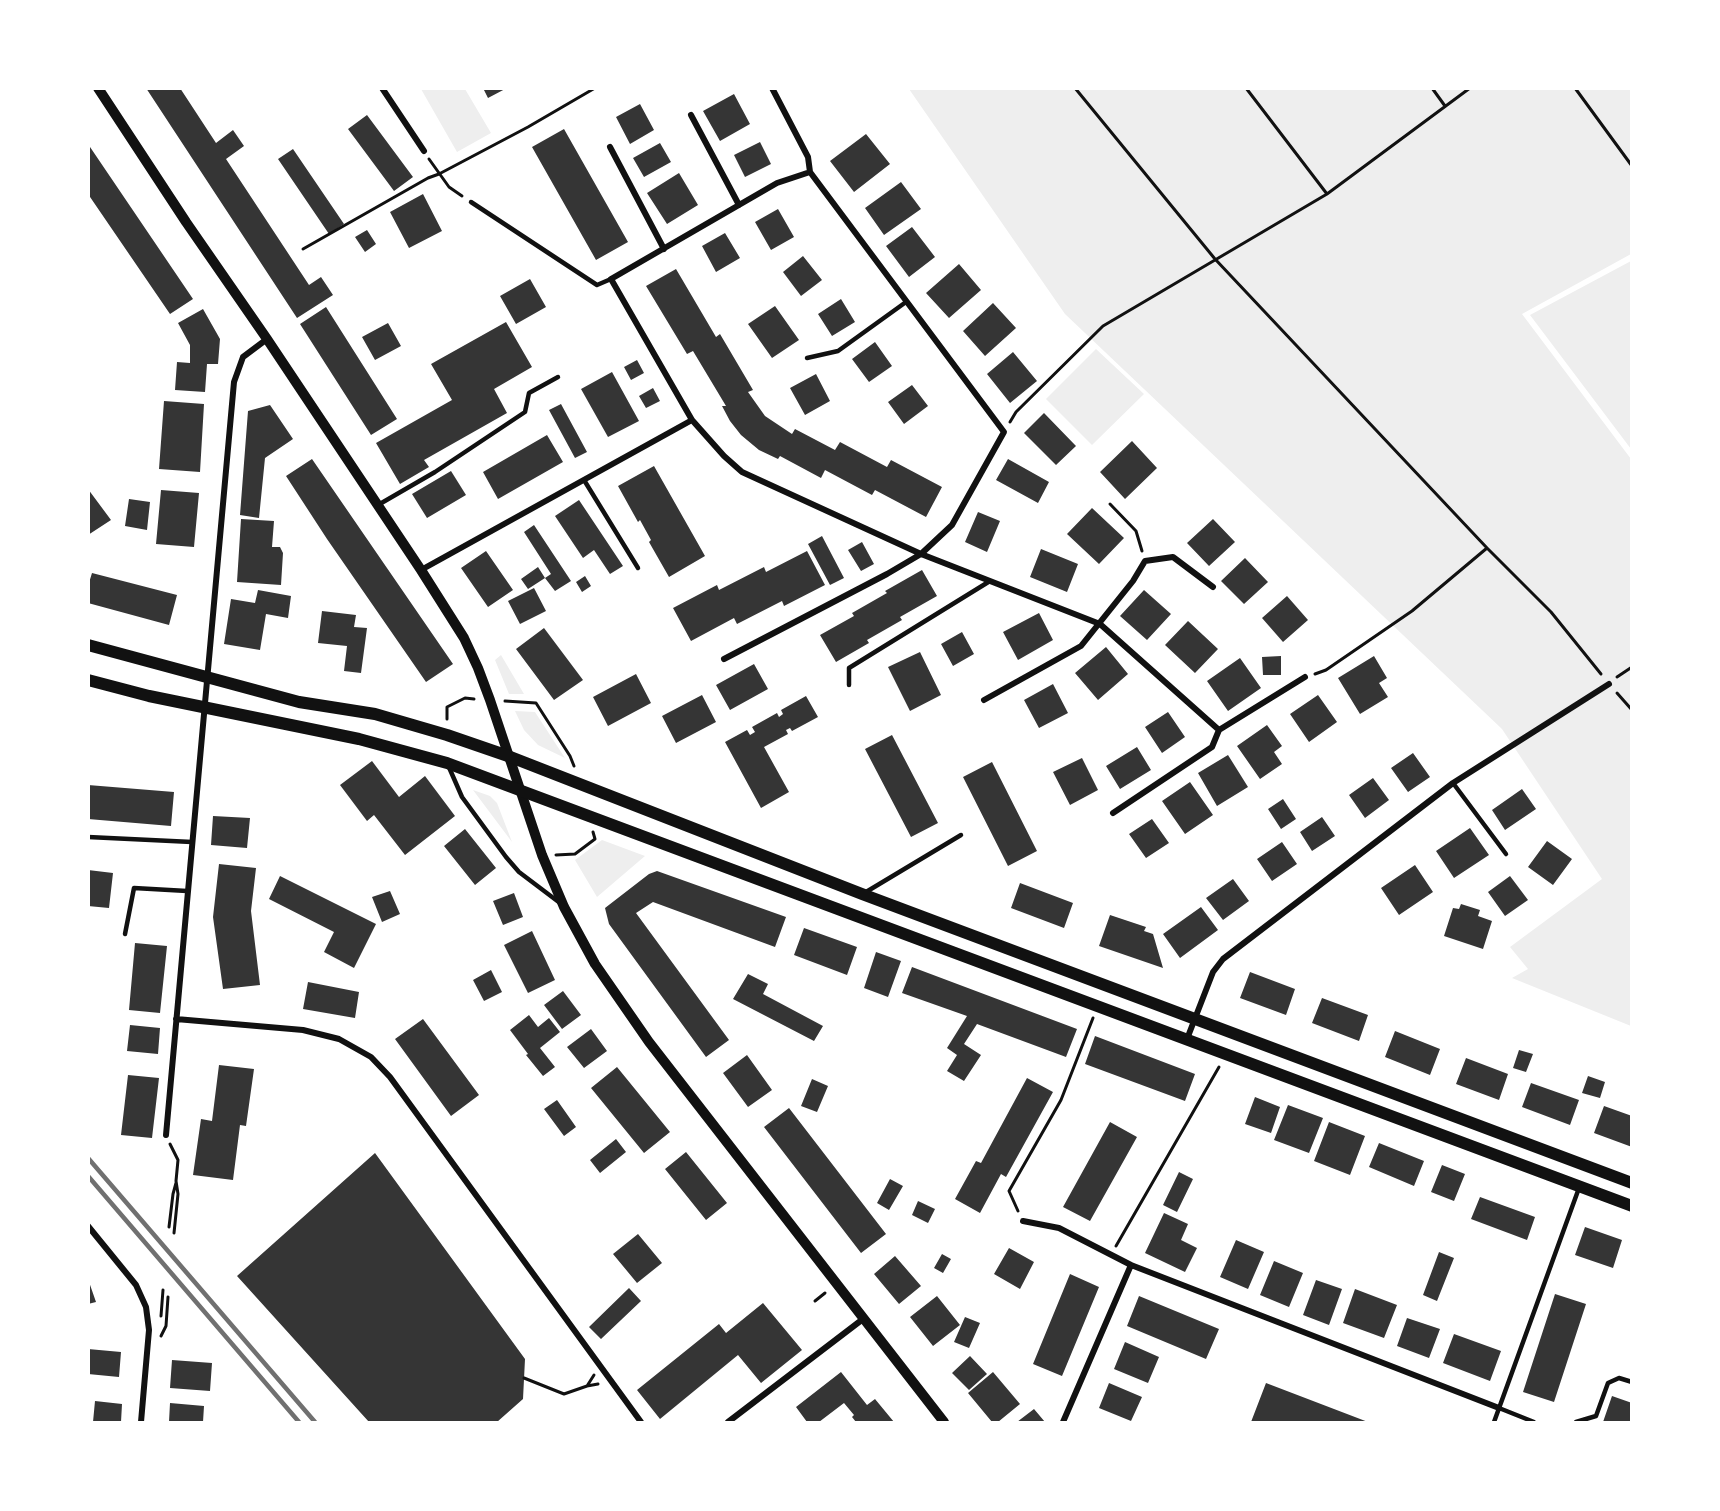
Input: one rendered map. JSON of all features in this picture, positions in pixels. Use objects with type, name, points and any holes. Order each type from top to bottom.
[{"type":"main road","points":[[88,645],[299,702],[375,714],[411,723],[508,756],[862,894],[1632,1183]]},
{"type":"main road","points":[[88,680],[204,708],[350,736],[447,763],[1632,1206]]},
{"type":"street","points":[[98,88],[421,570],[464,638],[478,668],[542,855],[564,906],[595,964],[649,1042],[944,1422]]},
{"type":"street","points":[[382,88],[424,151]]},
{"type":"street","points":[[724,659],[921,554],[952,525],[1004,432],[810,172],[808,157],[772,88]]},
{"type":"street","points":[[691,115],[739,205]]},
{"type":"street","points":[[610,147],[664,249]]},
{"type":"street","points":[[810,172],[777,183],[611,279],[692,420],[724,456],[742,472],[921,554],[1100,624],[1219,730]]},
{"type":"street","points":[[166,1135],[234,382],[243,357],[267,339]]},
{"type":"street","points":[[421,570],[692,420]]},
{"type":"street","points":[[984,700],[1081,646],[1133,581],[1145,561],[1173,557],[1213,587]]},
{"type":"street","points":[[1113,813],[1212,747],[1219,730],[1305,677]]},
{"type":"street","points":[[1187,1039],[1213,972],[1223,959],[1453,783],[1609,684]]},
{"type":"street","points":[[176,1019],[303,1030],[339,1039],[371,1057],[390,1077],[641,1422]]},
{"type":"street","points":[[1023,1221],[1059,1228],[1131,1265],[1499,1408]]},
{"type":"street","points":[[88,1226],[136,1285],[146,1306],[149,1330],[141,1422]]},
{"type":"street","points":[[1063,1422],[1131,1265]]},
{"type":"street","points":[[728,1422],[863,1319]]},
{"type":"lane","points":[[471,202],[597,285],[611,279]]},
{"type":"lane","points":[[807,358],[838,351],[906,302]]},
{"type":"lane","points":[[378,506],[435,472],[525,412],[529,393],[558,377]]},
{"type":"lane","points":[[584,480],[638,568]]},
{"type":"lane","points":[[849,685],[849,668],[990,581]]},
{"type":"lane","points":[[447,763],[462,797],[506,858],[519,872],[564,906]]},
{"type":"lane","points":[[1453,783],[1506,854]]},
{"type":"lane","points":[[862,894],[962,835]]},
{"type":"lane","points":[[88,837],[192,842]]},
{"type":"lane","points":[[125,934],[134,888],[187,891]]},
{"type":"lane","points":[[1494,1422],[1580,1186]]},
{"type":"lane","points":[[1576,1422],[1596,1416],[1608,1383],[1619,1378],[1632,1382]]},
{"type":"lane","points":[[1499,1408],[1534,1422]]},
{"type":"path","points":[[303,249],[428,178],[528,127],[595,88]]},
{"type":"path","points":[[1075,88],[1215,259],[1487,548],[1551,612],[1632,710]]},
{"type":"path","points":[[1246,88],[1327,194]]},
{"type":"path","points":[[1432,88],[1445,106]]},
{"type":"path","points":[[1004,432],[1016,412],[1103,326],[1327,194],[1470,88]]},
{"type":"path","points":[[1575,88],[1632,166]]},
{"type":"path","points":[[424,151],[448,187],[471,202]]},
{"type":"path","points":[[1110,504],[1136,531],[1145,561]]},
{"type":"path","points":[[1305,677],[1326,670],[1412,611],[1487,548]]},
{"type":"path","points":[[1609,684],[1632,667]]},
{"type":"path","points":[[1023,1221],[1009,1191],[1061,1100],[1098,1005]]},
{"type":"path","points":[[1111,1255],[1226,1054]]},
{"type":"path","points":[[166,1135],[178,1160],[170,1227]]},
{"type":"path","points":[[174,1233],[178,1194],[176,1181]]},
{"type":"path","points":[[160,1324],[163,1290]]},
{"type":"path","points":[[162,1336],[166,1326],[168,1297]]},
{"type":"path","points":[[524,1377],[564,1394],[587,1386]]},
{"type":"shaded area","points":[[421,89],[465,89],[491,133],[457,152]]},
{"type":"shaded area","points":[[909,89],[1631,89],[1631,254],[1522,314],[1631,459],[1631,1026],[1512,978],[1528,969],[1510,947],[1602,879],[1502,729],[1065,314]]},
{"type":"shaded area","points":[[1631,261],[1631,449],[1530,315]]},
{"type":"shaded area","points":[[1096,349],[1144,394],[1092,445],[1046,399]]},
{"type":"shaded area","points":[[501,655],[524,694],[509,694],[495,660]]},
{"type":"shaded area","points":[[515,711],[535,712],[565,758],[538,745],[524,730]]},
{"type":"shaded area","points":[[473,790],[490,796],[497,803],[512,842]]},
{"type":"shaded area","points":[[602,840],[645,856],[597,897],[575,860]]},
{"type":"building","points":[[146,88],[180,88],[216,143],[233,130],[244,146],[226,159],[309,285],[321,277],[333,295],[297,318]]},
{"type":"building","points":[[483,88],[507,88],[488,98]]},
{"type":"building","points":[[734,94],[750,124],[720,141],[703,111]]},
{"type":"building","points":[[640,104],[654,130],[630,144],[616,117]]},
{"type":"building","points":[[367,115],[413,177],[394,191],[348,129]]},
{"type":"building","points":[[564,129],[628,242],[596,260],[532,147]]},
{"type":"building","points":[[866,134],[890,164],[854,192],[830,161]]},
{"type":"building","points":[[760,142],[771,164],[745,177],[734,155]]},
{"type":"building","points":[[660,143],[671,162],[644,177],[633,158]]},
{"type":"building","points":[[88,144],[193,299],[170,314],[88,194]]},
{"type":"building","points":[[293,149],[344,224],[329,234],[278,159]]},
{"type":"building","points":[[679,173],[698,205],[667,224],[647,193]]},
{"type":"building","points":[[901,182],[921,209],[884,235],[865,208]]},
{"type":"building","points":[[423,194],[442,231],[409,248],[390,212]]},
{"type":"building","points":[[778,209],[794,237],[771,250],[755,222]]},
{"type":"building","points":[[912,227],[935,257],[909,277],[886,246]]},
{"type":"building","points":[[367,230],[376,244],[365,252],[355,237]]},
{"type":"building","points":[[725,233],[740,258],[716,272],[702,246]]},
{"type":"building","points":[[803,256],[822,280],[801,296],[783,272]]},
{"type":"building","points":[[959,264],[981,290],[949,318],[926,293]]},
{"type":"building","points":[[676,269],[716,337],[720,334],[753,390],[748,392],[765,416],[792,434],[795,429],[835,450],[840,442],[887,467],[891,460],[942,487],[926,517],[875,490],[872,495],[825,470],[821,478],[780,456],[778,459],[759,450],[741,435],[730,421],[722,406],[726,406],[693,351],[687,354],[646,286]]},
{"type":"building","points":[[530,279],[546,307],[516,324],[500,296]]},
{"type":"building","points":[[841,299],[855,322],[832,336],[818,314]]},
{"type":"building","points":[[993,303],[1016,328],[985,356],[963,331]]},
{"type":"building","points":[[775,306],[799,340],[772,358],[748,324]]},
{"type":"building","points":[[326,307],[397,419],[371,435],[300,324]]},
{"type":"building","points":[[203,309],[220,339],[218,364],[207,364],[205,392],[175,390],[177,362],[190,363],[190,345],[178,323]]},
{"type":"building","points":[[506,322],[532,367],[494,389],[507,413],[424,460],[429,467],[400,484],[376,443],[452,400],[431,364]]},
{"type":"building","points":[[388,323],[401,346],[375,360],[362,337]]},
{"type":"building","points":[[875,342],[892,366],[869,382],[852,359]]},
{"type":"building","points":[[1013,352],[1037,381],[1010,403],[987,374]]},
{"type":"building","points":[[637,360],[644,373],[631,380],[624,367]]},
{"type":"building","points":[[612,372],[639,421],[608,437],[581,389]]},
{"type":"building","points":[[816,374],[830,401],[805,415],[790,388]]},
{"type":"building","points":[[912,385],[928,406],[904,424],[888,402]]},
{"type":"building","points":[[653,388],[660,401],[646,408],[639,396]]},
{"type":"building","points":[[164,401],[204,404],[200,472],[159,469]]},
{"type":"building","points":[[561,404],[587,452],[575,458],[549,410]]},
{"type":"building","points":[[270,405],[293,439],[265,458],[259,518],[240,515],[248,411]]},
{"type":"building","points":[[1044,413],[1076,446],[1056,465],[1024,433]]},
{"type":"building","points":[[547,435],[563,462],[498,499],[483,472]]},
{"type":"building","points":[[1132,441],[1157,468],[1125,499],[1100,472]]},
{"type":"building","points":[[312,459],[453,664],[426,682],[286,476]]},
{"type":"building","points":[[1008,459],[1049,482],[1038,503],[996,480]]},
{"type":"building","points":[[654,466],[705,556],[669,577],[649,542],[651,540],[640,520],[638,522],[618,486]]},
{"type":"building","points":[[451,471],[466,495],[427,518],[412,494]]},
{"type":"building","points":[[88,489],[111,520],[88,535]]},
{"type":"building","points":[[161,490],[199,493],[194,547],[156,544]]},
{"type":"building","points":[[129,499],[150,502],[147,530],[125,526]]},
{"type":"building","points":[[579,500],[623,566],[610,574],[594,550],[583,558],[555,516]]},
{"type":"building","points":[[1092,508],[1124,538],[1099,564],[1067,534]]},
{"type":"building","points":[[978,512],[1000,521],[987,552],[965,542]]},
{"type":"building","points":[[241,519],[274,521],[272,547],[280,547],[283,553],[281,585],[237,582]]},
{"type":"building","points":[[1213,519],[1235,542],[1209,566],[1187,543]]},
{"type":"building","points":[[534,525],[571,581],[555,591],[545,578],[551,574],[524,532]]},
{"type":"building","points":[[822,536],[844,578],[830,585],[808,544]]},
{"type":"building","points":[[862,542],[874,564],[861,571],[848,550]]},
{"type":"building","points":[[1041,549],[1078,564],[1067,592],[1030,577]]},
{"type":"building","points":[[486,551],[513,590],[488,607],[461,568]]},
{"type":"building","points":[[807,551],[825,585],[784,606],[782,601],[737,624],[734,618],[691,641],[673,608],[717,585],[719,590],[764,567],[766,572]]},
{"type":"building","points":[[1245,558],[1268,582],[1244,604],[1221,581]]},
{"type":"building","points":[[538,567],[545,578],[528,589],[521,579]]},
{"type":"building","points":[[922,570],[937,596],[900,617],[902,620],[867,640],[869,643],[836,662],[820,635],[854,616],[852,613]]},
{"type":"building","points":[[92,573],[177,595],[169,625],[88,603],[88,586]]},
{"type":"building","points":[[585,576],[591,586],[582,592],[576,582]]},
{"type":"building","points":[[534,588],[546,611],[520,624],[508,601]]},
{"type":"building","points":[[258,590],[291,596],[288,618],[266,614],[260,650],[224,644],[231,599],[255,603]]},
{"type":"building","points":[[1144,590],[1171,614],[1147,640],[1120,616]]},
{"type":"building","points":[[1287,596],[1308,620],[1283,642],[1262,618]]},
{"type":"building","points":[[322,611],[356,615],[354,627],[367,628],[361,673],[344,671],[347,646],[318,643]]},
{"type":"building","points":[[1039,613],[1053,640],[1018,660],[1003,632]]},
{"type":"building","points":[[1188,621],[1218,649],[1195,673],[1165,645]]},
{"type":"building","points":[[544,628],[583,680],[554,700],[516,649]]},
{"type":"building","points":[[962,632],[974,654],[953,666],[941,644]]},
{"type":"building","points":[[1106,647],[1128,674],[1098,700],[1075,673]]},
{"type":"building","points":[[920,652],[941,695],[910,711],[888,667]]},
{"type":"building","points":[[1281,656],[1281,675],[1263,675],[1262,657]]},
{"type":"building","points":[[1374,656],[1387,678],[1379,683],[1388,697],[1360,714],[1338,678]]},
{"type":"building","points":[[1240,658],[1261,688],[1228,711],[1207,681]]},
{"type":"building","points":[[754,664],[768,689],[730,710],[716,685]]},
{"type":"building","points":[[636,674],[651,703],[608,726],[593,697]]},
{"type":"building","points":[[1053,684],[1068,713],[1039,728],[1024,700]]},
{"type":"building","points":[[702,695],[716,722],[676,743],[662,716]]},
{"type":"building","points":[[1318,695],[1337,722],[1309,742],[1290,714]]},
{"type":"building","points":[[806,696],[818,717],[792,731],[790,728],[786,730],[788,734],[764,747],[789,792],[761,808],[725,742],[747,730],[750,735],[755,732],[752,727],[777,713],[779,717],[783,714],[781,710]]},
{"type":"building","points":[[1168,712],[1185,737],[1162,753],[1145,727]]},
{"type":"building","points":[[1267,725],[1282,746],[1274,752],[1282,764],[1260,779],[1237,746]]},
{"type":"building","points":[[892,735],[938,823],[911,837],[865,749]]},
{"type":"building","points":[[1137,747],[1151,770],[1120,789],[1106,766]]},
{"type":"building","points":[[1413,753],[1430,777],[1408,792],[1391,768]]},
{"type":"building","points":[[1228,755],[1248,787],[1217,806],[1198,773]]},
{"type":"building","points":[[1082,758],[1098,790],[1070,805],[1053,772]]},
{"type":"building","points":[[372,761],[399,797],[425,776],[455,816],[405,855],[374,815],[367,821],[340,785]]},
{"type":"building","points":[[992,762],[1037,851],[1008,866],[963,777]]},
{"type":"building","points":[[1373,778],[1389,800],[1365,818],[1349,795]]},
{"type":"building","points":[[1190,782],[1213,815],[1185,834],[1162,801]]},
{"type":"building","points":[[88,785],[174,792],[171,826],[88,819]]},
{"type":"building","points":[[1522,789],[1536,809],[1505,830],[1492,810]]},
{"type":"building","points":[[1283,799],[1296,819],[1281,829],[1268,809]]},
{"type":"building","points":[[213,816],[250,818],[247,848],[211,845]]},
{"type":"building","points":[[1322,817],[1335,836],[1312,851],[1300,832]]},
{"type":"building","points":[[1152,819],[1169,843],[1146,858],[1129,834]]},
{"type":"building","points":[[1470,828],[1489,855],[1454,878],[1436,851]]},
{"type":"building","points":[[465,829],[496,868],[475,885],[444,846]]},
{"type":"building","points":[[1547,841],[1572,859],[1553,885],[1528,867]]},
{"type":"building","points":[[1282,842],[1297,864],[1272,881],[1257,859]]},
{"type":"building","points":[[219,864],[256,868],[251,911],[260,985],[223,989],[213,917]]},
{"type":"building","points":[[1415,865],[1433,892],[1399,915],[1381,888]]},
{"type":"building","points":[[88,870],[113,873],[109,908],[88,906]]},
{"type":"building","points":[[657,871],[786,917],[775,947],[653,902],[636,913],[729,1040],[706,1057],[609,924],[605,908],[649,874]]},
{"type":"building","points":[[280,876],[376,924],[354,968],[324,952],[334,932],[269,899]]},
{"type":"building","points":[[1510,876],[1528,900],[1505,916],[1488,892]]},
{"type":"building","points":[[1233,879],[1249,901],[1223,920],[1206,898]]},
{"type":"building","points":[[1020,883],[1073,903],[1064,928],[1011,908]]},
{"type":"building","points":[[390,891],[400,914],[382,922],[372,897]]},
{"type":"building","points":[[514,893],[523,917],[503,925],[493,901]]},
{"type":"building","points":[[1461,904],[1480,910],[1478,916],[1492,921],[1483,949],[1444,936],[1453,908],[1459,909]]},
{"type":"building","points":[[1201,907],[1218,930],[1180,958],[1163,934]]},
{"type":"building","points":[[1110,915],[1146,927],[1144,931],[1153,934],[1163,968],[1099,946]]},
{"type":"building","points":[[804,928],[857,947],[847,975],[794,955]]},
{"type":"building","points":[[532,931],[555,980],[528,993],[504,945]]},
{"type":"building","points":[[135,943],[167,946],[160,1013],[129,1010]]},
{"type":"building","points":[[876,952],[901,961],[888,997],[864,988]]},
{"type":"building","points":[[912,967],[1077,1029],[1066,1057],[977,1024],[964,1044],[981,1055],[964,1081],[947,1071],[957,1055],[947,1048],[967,1016],[902,993]]},
{"type":"building","points":[[491,970],[502,992],[484,1001],[473,980]]},
{"type":"building","points":[[1250,972],[1295,989],[1286,1015],[1240,998]]},
{"type":"building","points":[[748,974],[768,984],[763,994],[823,1026],[814,1041],[733,999]]},
{"type":"building","points":[[308,982],[359,992],[355,1018],[303,1009]]},
{"type":"building","points":[[563,991],[581,1015],[562,1029],[544,1005]]},
{"type":"building","points":[[1322,998],[1368,1015],[1359,1041],[1312,1023]]},
{"type":"building","points":[[529,1015],[538,1027],[549,1018],[560,1032],[540,1048],[555,1067],[543,1076],[510,1030]]},
{"type":"building","points":[[423,1019],[479,1095],[451,1116],[395,1039]]},
{"type":"building","points":[[130,1025],[160,1028],[158,1054],[127,1051]]},
{"type":"building","points":[[591,1029],[607,1051],[584,1068],[567,1047]]},
{"type":"building","points":[[1395,1031],[1440,1049],[1430,1075],[1385,1057]]},
{"type":"building","points":[[1095,1036],[1195,1074],[1185,1101],[1085,1064]]},
{"type":"building","points":[[1519,1050],[1533,1054],[1526,1072],[1513,1068]]},
{"type":"building","points":[[747,1055],[772,1090],[748,1107],[723,1073]]},
{"type":"building","points":[[1466,1058],[1508,1074],[1499,1100],[1456,1084]]},
{"type":"building","points":[[219,1065],[254,1069],[246,1126],[240,1125],[233,1180],[193,1175],[201,1119],[212,1121]]},
{"type":"building","points":[[617,1067],[670,1132],[644,1153],[591,1088]]},
{"type":"building","points":[[128,1075],[159,1078],[152,1138],[121,1135]]},
{"type":"building","points":[[1588,1076],[1605,1082],[1600,1098],[1582,1093]]},
{"type":"building","points":[[1027,1078],[1053,1092],[1006,1177],[1001,1174],[980,1213],[955,1199],[976,1161],[981,1163]]},
{"type":"building","points":[[812,1079],[828,1086],[817,1112],[801,1106]]},
{"type":"building","points":[[1531,1083],[1579,1100],[1570,1125],[1522,1107]]},
{"type":"building","points":[[1255,1097],[1280,1107],[1271,1133],[1245,1124]]},
{"type":"building","points":[[557,1100],[576,1127],[564,1136],[544,1109]]},
{"type":"building","points":[[1288,1105],[1323,1118],[1309,1153],[1274,1140]]},
{"type":"building","points":[[1604,1106],[1632,1116],[1632,1147],[1594,1133]]},
{"type":"building","points":[[789,1108],[886,1234],[861,1253],[764,1127]]},
{"type":"building","points":[[1110,1122],[1137,1137],[1090,1221],[1063,1207]]},
{"type":"building","points":[[1329,1122],[1365,1136],[1350,1175],[1314,1161]]},
{"type":"building","points":[[616,1139],[626,1152],[600,1173],[590,1160]]},
{"type":"building","points":[[1379,1143],[1424,1161],[1414,1186],[1369,1167]]},
{"type":"building","points":[[686,1152],[727,1203],[706,1220],[665,1169]]},
{"type":"building","points":[[375,1153],[525,1359],[523,1399],[497,1422],[369,1422],[237,1276]]},
{"type":"building","points":[[1442,1165],[1465,1174],[1454,1201],[1431,1192]]},
{"type":"building","points":[[1179,1172],[1193,1179],[1177,1212],[1163,1205]]},
{"type":"building","points":[[890,1179],[903,1186],[889,1210],[877,1203]]},
{"type":"building","points":[[1480,1197],[1535,1217],[1527,1240],[1471,1219]]},
{"type":"building","points":[[918,1201],[935,1209],[928,1223],[912,1215]]},
{"type":"building","points":[[1164,1213],[1188,1224],[1181,1240],[1197,1248],[1185,1272],[1145,1253]]},
{"type":"building","points":[[1585,1227],[1622,1240],[1613,1268],[1575,1255]]},
{"type":"building","points":[[638,1234],[662,1263],[637,1283],[613,1254]]},
{"type":"building","points":[[1236,1240],[1264,1252],[1248,1289],[1220,1277]]},
{"type":"building","points":[[1009,1248],[1034,1262],[1020,1289],[994,1274]]},
{"type":"building","points":[[1439,1252],[1454,1258],[1437,1301],[1423,1295]]},
{"type":"building","points":[[942,1254],[951,1259],[943,1273],[934,1268]]},
{"type":"building","points":[[895,1256],[921,1286],[899,1304],[874,1274]]},
{"type":"building","points":[[1274,1261],[1303,1273],[1289,1307],[1260,1295]]},
{"type":"building","points":[[1070,1274],[1099,1287],[1062,1376],[1033,1364]]},
{"type":"building","points":[[88,1279],[96,1302],[88,1304]]},
{"type":"building","points":[[1316,1280],[1342,1289],[1329,1325],[1303,1315]]},
{"type":"building","points":[[629,1288],[641,1301],[601,1339],[589,1327]]},
{"type":"building","points":[[1355,1289],[1397,1305],[1384,1338],[1343,1323]]},
{"type":"building","points":[[1555,1294],[1586,1304],[1554,1402],[1523,1392]]},
{"type":"building","points":[[937,1296],[960,1325],[933,1346],[910,1317]]},
{"type":"building","points":[[1139,1296],[1219,1329],[1206,1359],[1127,1326]]},
{"type":"building","points":[[763,1303],[802,1350],[761,1383],[738,1355],[660,1419],[637,1390],[719,1324],[726,1333]]},
{"type":"building","points":[[965,1317],[980,1323],[969,1348],[954,1342]]},
{"type":"building","points":[[1407,1318],[1440,1329],[1429,1358],[1397,1346]]},
{"type":"building","points":[[1454,1334],[1501,1351],[1490,1381],[1443,1363]]},
{"type":"building","points":[[1125,1342],[1159,1357],[1148,1383],[1114,1369]]},
{"type":"building","points":[[88,1349],[121,1352],[119,1377],[88,1374]]},
{"type":"building","points":[[970,1356],[987,1374],[969,1390],[952,1373]]},
{"type":"building","points":[[172,1360],[212,1363],[210,1391],[170,1388]]},
{"type":"building","points":[[841,1372],[867,1405],[875,1399],[894,1422],[856,1422],[852,1417],[854,1415],[844,1403],[819,1422],[807,1422],[796,1407]]},
{"type":"building","points":[[993,1372],[1020,1404],[998,1422],[992,1422],[968,1393]]},
{"type":"building","points":[[1109,1383],[1142,1397],[1131,1421],[1099,1408]]},
{"type":"building","points":[[1266,1383],[1368,1422],[1251,1422]]},
{"type":"building","points":[[1612,1396],[1632,1403],[1632,1422],[1603,1422]]},
{"type":"building","points":[[95,1401],[122,1404],[121,1422],[93,1422]]},
{"type":"building","points":[[170,1403],[204,1406],[203,1422],[169,1422]]},
{"type":"building","points":[[1034,1409],[1045,1422],[1017,1422]]},
{"type":"railway","points":[[88,1158],[315,1422]]},
{"type":"railway","points":[[88,1176],[299,1422]]}]
